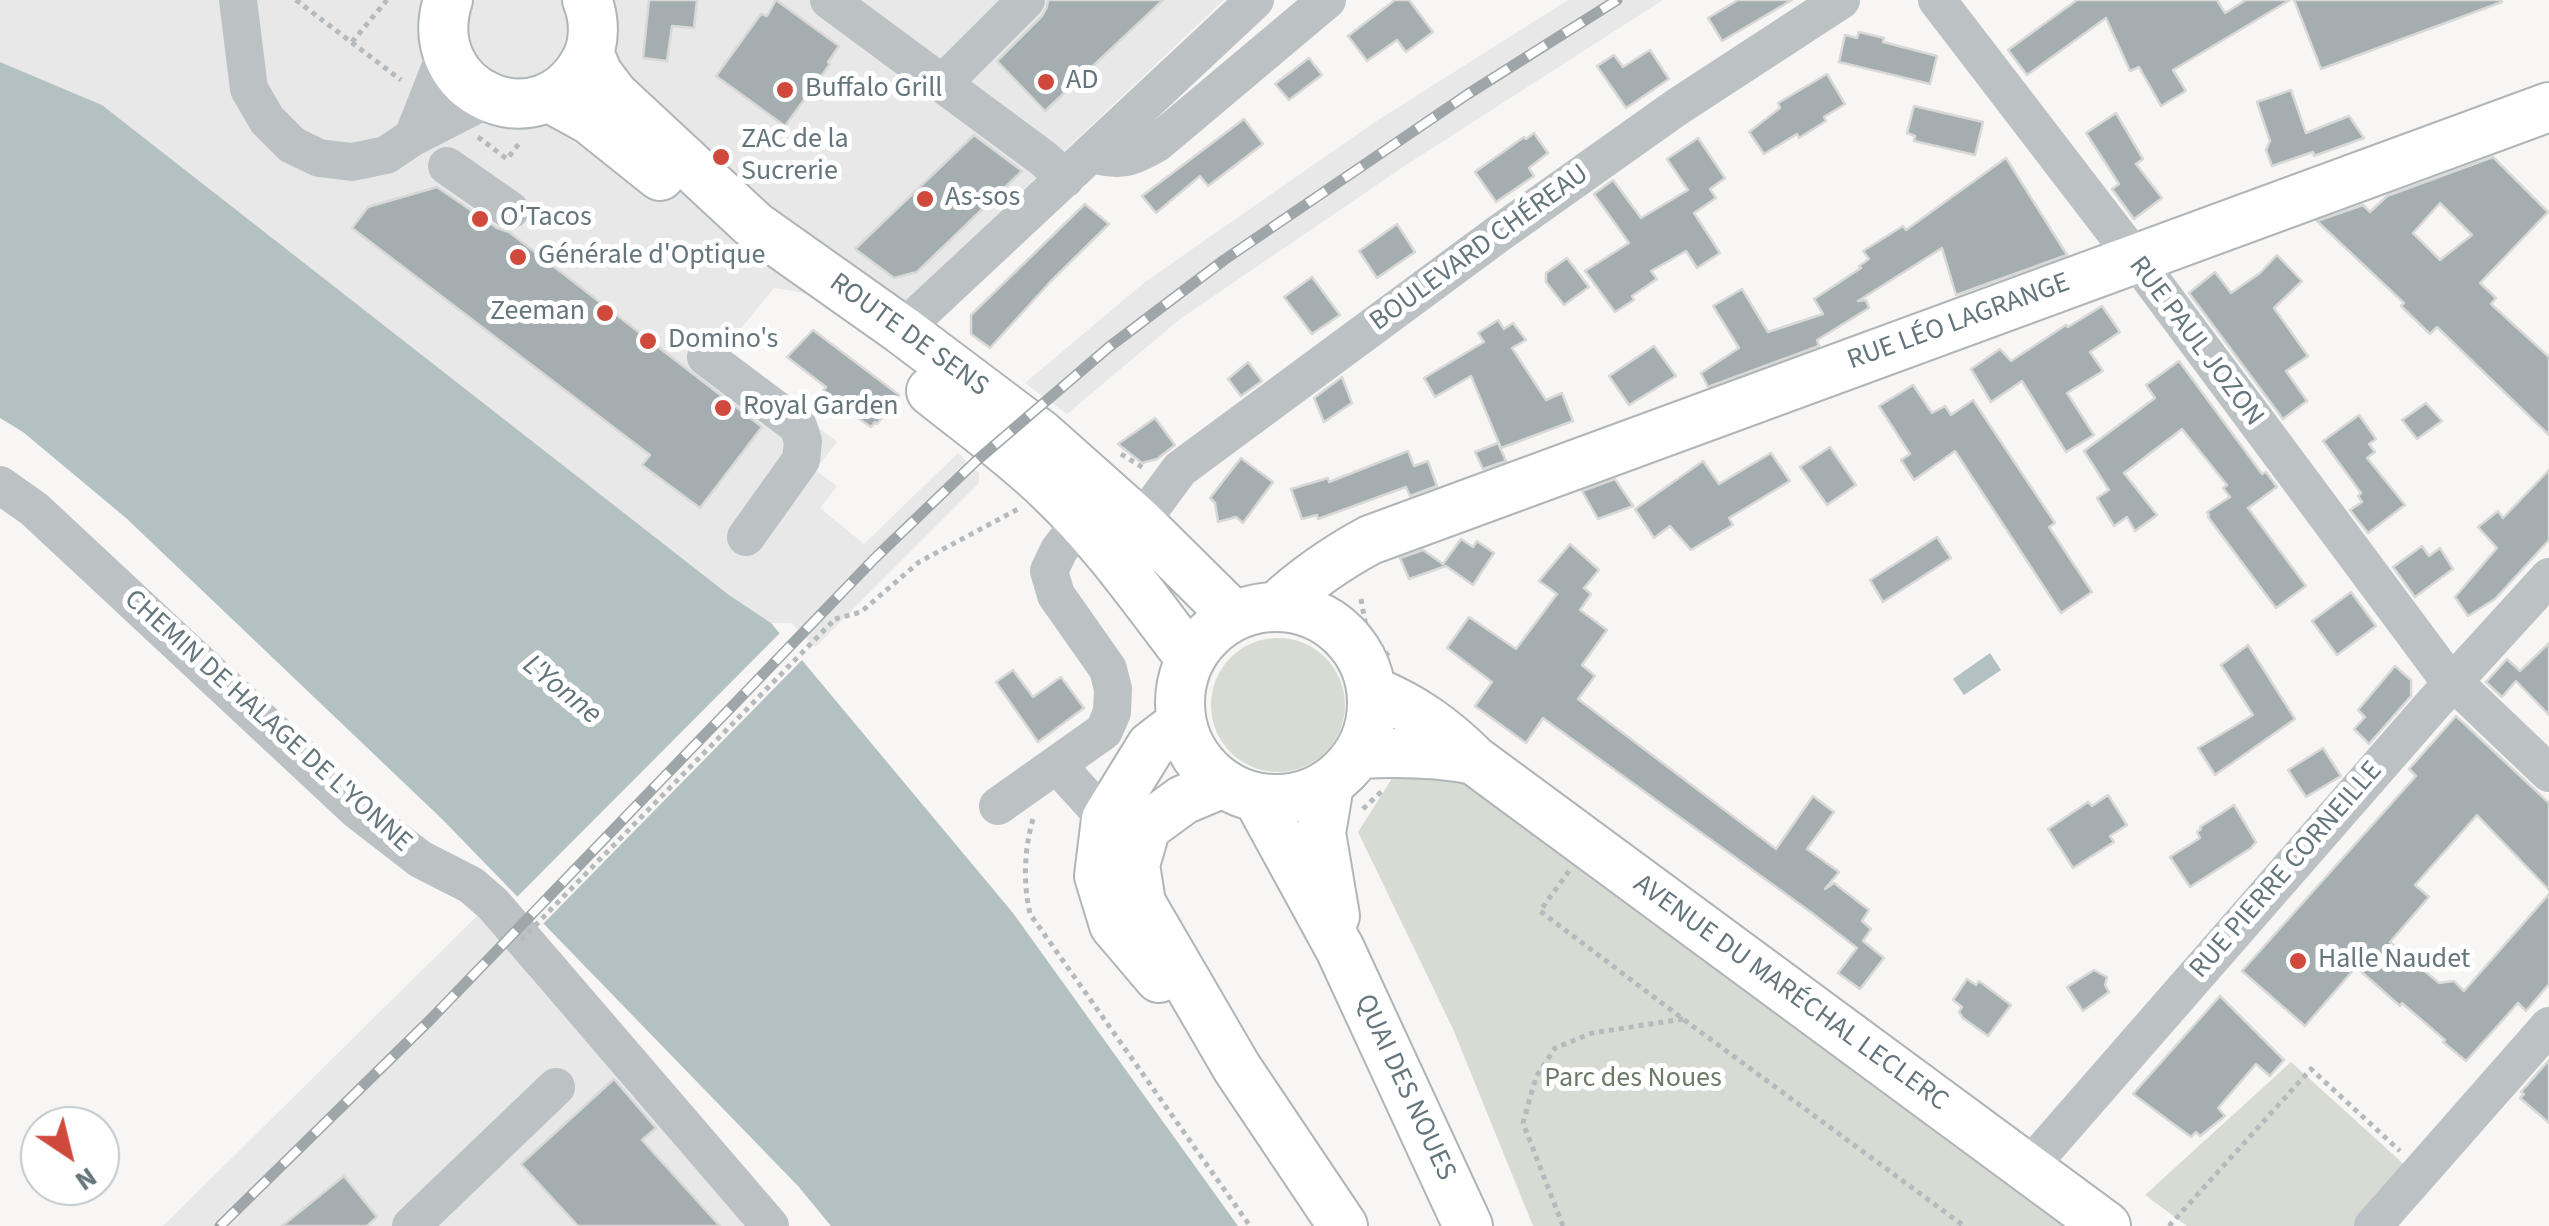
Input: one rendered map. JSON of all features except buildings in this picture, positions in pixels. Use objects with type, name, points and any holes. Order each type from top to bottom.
[{"type":"main road","points":[[443,17],[456,72],[470,87],[508,104],[529,103],[566,86],[580,71],[594,31],[587,0]]},
{"type":"main road","name":"ROUTE DE SENS","points":[[589,53],[598,74],[614,94],[755,226],[1040,434],[1140,523],[1255,611]]},
{"type":"main road","name":"ROUTE DE SENS","points":[[548,97],[590,120],[1014,457],[1103,546],[1190,658]]},
{"type":"main road","name":"RUE LÉO LAGRANGE","points":[[1255,611],[1370,540],[2549,107]]},
{"type":"main road","points":[[1358,783],[1372,713],[1384,679],[1366,669],[1356,649],[1351,616],[1350,592],[1370,540]]},
{"type":"main road","points":[[1351,616],[1322,618],[1300,610],[1255,611],[1208,634],[1190,658],[1180,690],[1180,723],[1202,768],[1239,791],[1282,800],[1358,783]]},
{"type":"main road","name":"AVENUE DU MARÉCHAL LECLERC","points":[[1384,679],[1415,711],[1449,735],[1474,760],[2106,1226]]},
{"type":"main road","points":[[1180,723],[1150,746],[1106,819],[1099,876],[1114,925],[1237,1068]]},
{"type":"main road","points":[[1340,949],[1321,833],[1358,783],[1406,751],[1474,760]]},
{"type":"main road","points":[[1239,791],[1340,949]]},
{"type":"main road","points":[[1239,791],[1183,800],[1146,827],[1135,865],[1141,904],[1237,1068],[1343,1226]]},
{"type":"main road","name":"QUAI DES NOUES","points":[[1340,949],[1468,1226]]},
{"type":"street","points":[[238,0],[249,88],[267,120],[292,145],[319,158],[352,162],[386,155],[489,98]]},
{"type":"street","points":[[829,0],[1044,159],[1078,166],[1124,159],[1157,143],[1327,0]]},
{"type":"street","points":[[942,84],[1026,0]]},
{"type":"street","points":[[902,330],[1256,0]]},
{"type":"street","name":"BOULEVARD CHÉREAU","points":[[1140,523],[1180,469],[1677,107],[1842,0]]},
{"type":"street","name":"RUE PAUL JOZON","points":[[1937,0],[2135,258],[2442,671],[2549,773]]},
{"type":"street","points":[[413,137],[443,17]]},
{"type":"street","points":[[447,166],[510,210]]},
{"type":"street","points":[[706,357],[798,426],[803,441],[801,460],[746,537]]},
{"type":"street","name":"CHEMIN DE HALAGE DE L'YONNE","points":[[0,485],[34,510],[358,812],[420,859],[471,884],[493,904],[770,1226]]},
{"type":"street","points":[[998,806],[1104,731],[1112,712],[1113,689],[1108,669],[1056,595],[1049,571],[1069,537]]},
{"type":"street","name":"RUE PIERRE CORNEILLE","points":[[2028,1167],[2549,577]]},
{"type":"street","points":[[1051,769],[1106,819]]},
{"type":"street","points":[[2373,1226],[2549,1026]]},
{"type":"street","points":[[410,1226],[556,1087]]},
{"type":"path","points":[[296,0],[403,81]]},
{"type":"path","points":[[352,42],[387,0]]},
{"type":"path","points":[[521,940],[835,618],[861,612],[919,562],[1030,503]]},
{"type":"path","points":[[1351,616],[1366,628],[1384,679]]},
{"type":"path","points":[[1051,769],[1029,834],[1024,885],[1030,914],[1250,1226]]},
{"type":"path","points":[[1589,844],[1540,910],[1964,1226]]},
{"type":"path","points":[[1563,1226],[1523,1123],[1536,1077],[1556,1048],[1592,1033],[1683,1019]]},
{"type":"path","points":[[2169,1226],[2311,1070],[2421,1171]]},
{"type":"shaded area","points":[[0,0],[1224,0],[898,308],[774,288],[722,352],[837,442],[815,470],[837,486],[820,508],[864,544],[958,453],[979,473],[979,483],[815,647],[791,623],[771,623],[729,595],[102,105],[0,62]]},
{"type":"shaded area","points":[[1568,0],[1663,0],[1406,165],[1180,319],[1067,414],[1025,383],[1145,282],[1375,122]]},
{"type":"shaded area","points":[[486,907],[538,966],[529,976],[747,1226],[163,1226]]},
{"type":"green space","points":[[1278,638],[1304,643],[1326,657],[1340,679],[1345,705],[1340,731],[1326,753],[1304,767],[1278,772],[1252,767],[1230,753],[1216,731],[1211,705],[1216,679],[1230,657],[1252,643]]},
{"type":"green space","name":"Parc des Noues","points":[[1417,739],[2068,1226],[1533,1226],[1453,1029],[1358,832]]},
{"type":"green space","points":[[2291,1062],[2407,1167],[2355,1226],[2187,1226],[2145,1195]]},
{"type":"water","name":"L'Yonne","points":[[0,62],[102,105],[729,595],[771,623],[1013,913],[1238,1226],[831,1226],[798,1186],[443,820],[126,518],[23,432],[0,418]]},
{"type":"water","points":[[1990,653],[2001,670],[1964,695],[1953,679]]},
{"type":"pier","points":[[783,630],[805,657],[540,927],[514,900]]},
{"type":"railway","points":[[220,1226],[430,1020],[875,558],[975,462],[1109,347],[1224,260],[1468,94],[1617,0]]},
{"type":"place","name":"AD","points":[[1046,82]]},
{"type":"place","name":"Buffalo Grill","points":[[785,90]]},
{"type":"place","name":"ZAC de la Sucrerie","points":[[721,157]]},
{"type":"place","name":"As-sos","points":[[925,199]]},
{"type":"place","name":"O'Tacos","points":[[480,219]]},
{"type":"place","name":"Générale d'Optique","points":[[518,257]]},
{"type":"place","name":"Zeeman","points":[[605,313]]},
{"type":"place","name":"Domino's","points":[[648,341]]},
{"type":"place","name":"Royal Garden","points":[[723,408]]},
{"type":"place","name":"Halle Naudet","points":[[2298,961]]}]
